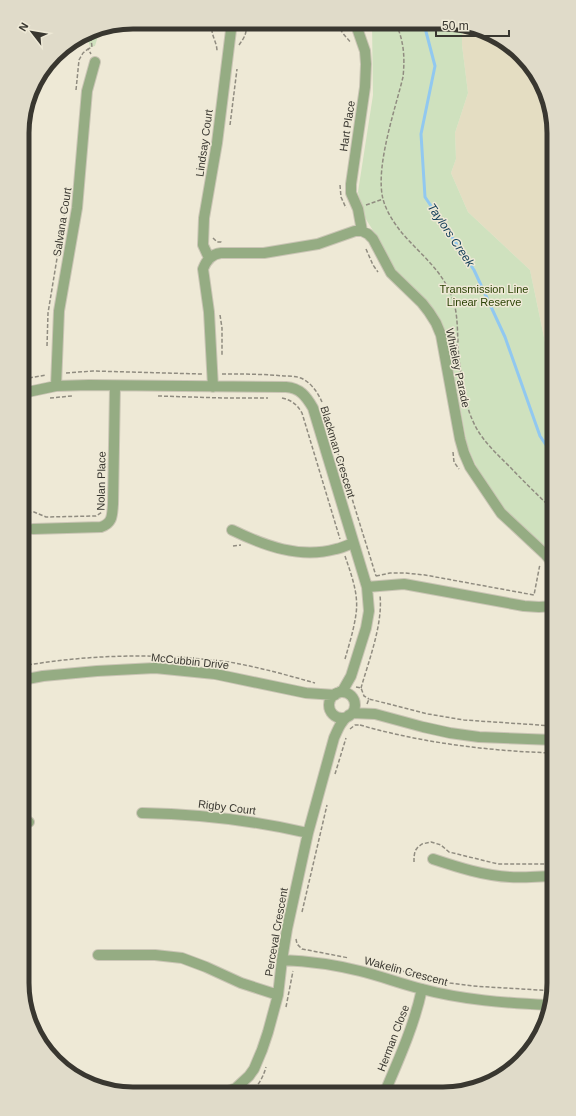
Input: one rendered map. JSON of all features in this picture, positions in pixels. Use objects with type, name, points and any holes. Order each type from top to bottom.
[{"type":"street","name":"Hart Place","points":[[357,29],[364,51],[366,64],[365,87],[351,184],[353,211],[362,231]]},
{"type":"street","name":"Lindsay Court","points":[[209,258],[203,245],[204,218],[217,143],[231,30]]},
{"type":"street","name":"Salvana Court","points":[[56,386],[59,310],[77,208],[87,91],[95,62]]},
{"type":"street","points":[[214,387],[209,312],[203,269],[209,258],[220,253],[264,253],[318,244],[355,230],[362,231]]},
{"type":"street","name":"Whiteley Parade","points":[[362,231],[373,239],[391,273],[422,303],[430,312],[436,323],[441,335],[460,439],[464,453],[474,473],[501,512],[547,556]]},
{"type":"street","name":"Blackman Crescent","points":[[29,392],[56,386],[89,385],[294,388],[304,395],[313,408],[367,587],[369,602],[368,620],[351,676],[342,690],[336,694]]},
{"type":"street","name":"Nolan Place","points":[[33,529],[102,527],[110,521],[113,504],[115,386]]},
{"type":"street","points":[[232,530],[254,541],[299,553],[337,549],[353,542]]},
{"type":"street","points":[[367,587],[404,584],[524,606],[547,606]]},
{"type":"street","name":"McCubbin Drive","points":[[29,679],[97,671],[156,668],[215,674],[306,693],[336,694]]},
{"type":"street","name":"Blackman Crescent","points":[[351,676],[351,691],[354,700]]},
{"type":"street","points":[[375,714],[345,692],[336,694],[330,700],[331,710],[338,717],[346,717],[351,714],[375,714],[450,733],[479,737],[547,740]]},
{"type":"street","name":"McCubbin Drive","points":[[306,693],[319,699],[331,710]]},
{"type":"street","points":[[351,714],[355,706],[354,700]]},
{"type":"street","name":"Perceval Crescent","points":[[331,710],[334,719],[334,738]]},
{"type":"street","name":"Perceval Crescent","points":[[237,1087],[254,1069],[268,1032],[278,995],[288,923],[308,833],[334,738],[343,720],[351,714]]},
{"type":"street","name":"Rigby Court","points":[[142,813],[174,814],[257,822],[308,833]]},
{"type":"street","points":[[434,859],[495,875],[510,877],[547,876]]},
{"type":"street","points":[[98,955],[155,955],[182,958],[241,983],[278,995]]},
{"type":"street","name":"Wakelin Crescent","points":[[282,960],[303,961],[360,971],[422,989],[481,1000],[544,1007]]},
{"type":"street","name":"Herman Close","points":[[387,1087],[408,1036],[418,1008],[422,989]]},
{"type":"path","points":[[212,29],[217,46],[217,54]]},
{"type":"path","points":[[239,45],[246,32],[246,29]]},
{"type":"path","points":[[339,29],[352,45]]},
{"type":"path","points":[[398,29],[402,44],[404,63],[401,84],[383,164],[383,198],[396,224],[436,268],[448,286],[453,298],[457,311],[458,345],[462,376],[468,408],[476,428],[491,448],[547,504]]},
{"type":"path","points":[[76,91],[79,60],[83,53],[92,47],[91,38]]},
{"type":"path","points":[[88,49],[95,62]]},
{"type":"path","points":[[229,131],[235,93],[237,65]]},
{"type":"path","points":[[340,184],[340,197],[353,211],[383,198]]},
{"type":"path","points":[[47,347],[48,313],[68,186]]},
{"type":"path","points":[[212,237],[217,242],[221,242],[220,253]]},
{"type":"path","points":[[364,244],[381,276]]},
{"type":"path","points":[[29,378],[57,373],[93,371],[268,374],[302,378],[313,387],[319,395],[328,416],[379,586],[380,615],[361,688]]},
{"type":"path","points":[[49,398],[74,396]]},
{"type":"path","points":[[154,396],[268,398]]},
{"type":"path","points":[[276,398],[283,398],[292,401],[302,413],[355,591],[356,614],[344,662]]},
{"type":"path","points":[[452,446],[454,462],[462,474]]},
{"type":"path","points":[[29,513],[34,512],[46,517],[96,516],[102,512]]},
{"type":"path","points":[[376,576],[390,573],[418,574],[534,595],[540,563]]},
{"type":"path","points":[[350,730],[355,726],[360,725]]},
{"type":"path","points":[[334,778],[347,734]]},
{"type":"path","points":[[301,915],[328,800]]},
{"type":"path","points":[[414,862],[415,851],[418,847],[422,844],[431,842],[441,845],[449,852],[498,864],[547,864]]},
{"type":"path","points":[[297,934],[297,944],[302,949],[350,958]]},
{"type":"path","points":[[370,963],[450,983],[473,986],[547,991]]},
{"type":"shaded area","points":[[462,31],[477,34],[501,46],[521,64],[530,75],[542,99],[547,133],[547,354],[530,270],[468,212],[451,173],[456,159],[455,133],[468,93],[462,45]]},
{"type":"green space","name":"Transmission Line Linear Reserve","points":[[372,29],[450,29],[462,31],[462,45],[468,93],[455,133],[456,159],[451,173],[468,212],[530,270],[547,354],[547,549],[509,514],[501,505],[481,475],[467,444],[446,332],[441,321],[429,303],[390,264],[377,237],[364,216],[358,192],[373,95]]},
{"type":"green space","points":[[98,34],[95,46],[90,47],[88,40]]},
{"type":"waterway","name":"Taylors Creek","points":[[425,29],[435,66],[421,134],[425,197],[474,270],[505,337],[540,436],[547,446]]}]
